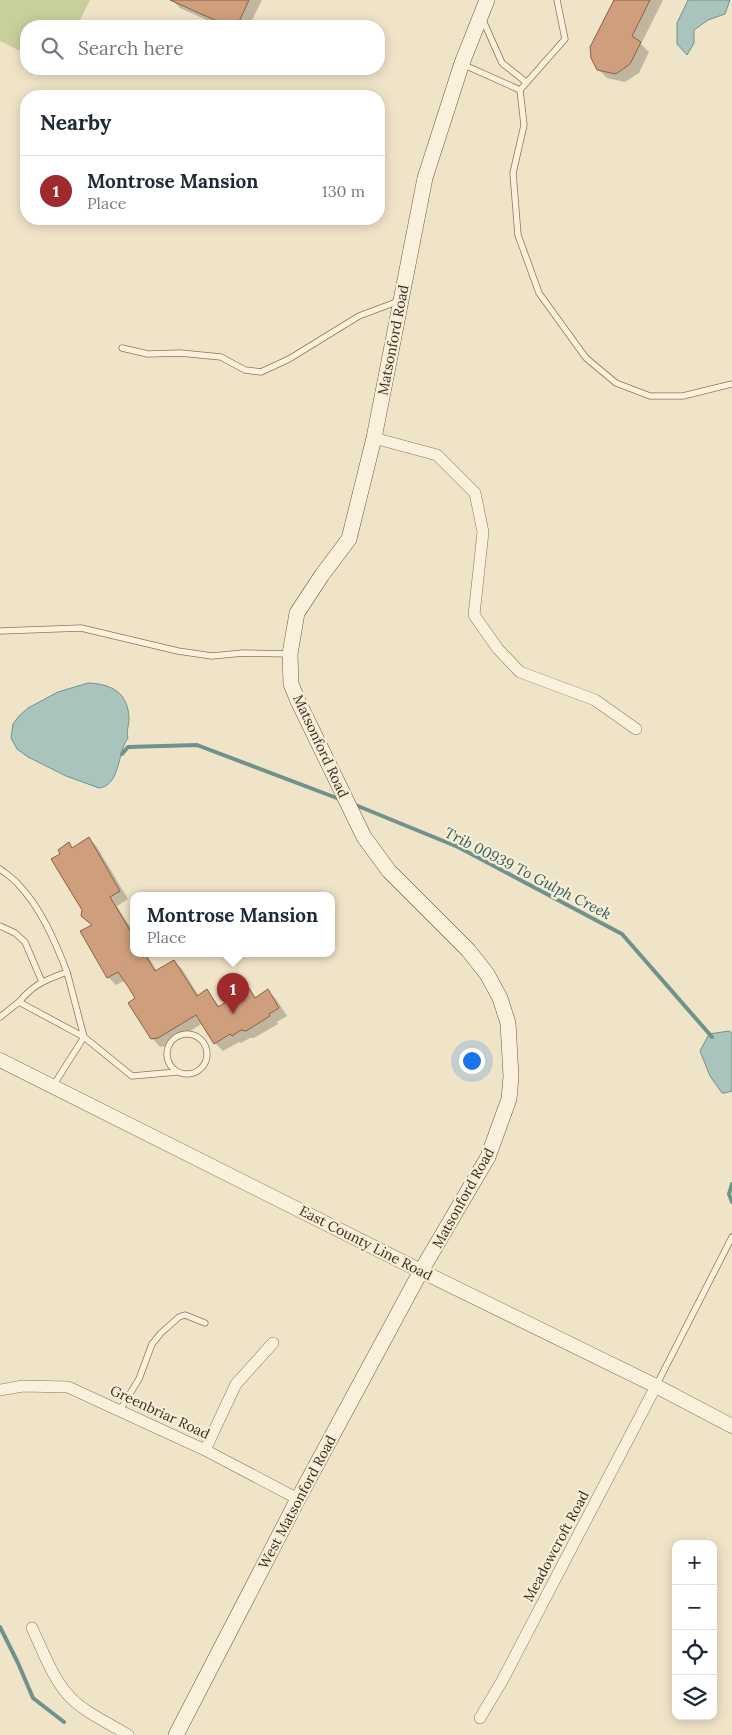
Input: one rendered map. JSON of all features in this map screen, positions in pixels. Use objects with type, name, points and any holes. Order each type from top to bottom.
[{"type":"main road","name":"Matsonford Road","points":[[421,1271],[488,1157],[501,1126],[509,1099],[512,1076],[508,1023],[500,998],[488,974],[468,950],[390,871],[364,837],[298,701],[292,684],[290,654],[297,613],[349,539],[374,438],[425,178],[462,63],[487,0]]},
{"type":"main road","name":"West Matsonford Road","points":[[176,1735],[298,1499],[421,1271]]},
{"type":"street","points":[[374,438],[437,456],[475,493],[483,532],[474,615],[498,649],[520,672],[595,700],[636,729]]},
{"type":"street","name":"East County Line Road","points":[[0,1060],[421,1271],[656,1386],[732,1426]]},
{"type":"street","points":[[205,1450],[236,1384],[273,1343]]},
{"type":"street","name":"Greenbriar Road","points":[[0,1390],[23,1386],[68,1387],[205,1450],[298,1499]]},
{"type":"street","name":"Meadowcroft Road","points":[[480,1718],[502,1681],[656,1386]]},
{"type":"street","points":[[32,1628],[56,1680],[69,1696],[80,1706],[128,1735]]},
{"type":"lane","points":[[557,0],[565,39],[520,90],[524,125],[513,173],[518,235],[539,293],[586,358],[616,383],[650,396],[683,396],[732,384]]},
{"type":"lane","points":[[481,16],[502,63],[526,82]]},
{"type":"lane","points":[[462,63],[520,90]]},
{"type":"lane","points":[[122,348],[148,354],[180,353],[221,357],[245,370],[261,372],[289,359],[359,316],[401,300]]},
{"type":"lane","points":[[0,630],[81,628],[178,651],[212,656],[243,653],[290,654]]},
{"type":"lane","points":[[0,869],[18,883],[38,911],[56,944],[66,972],[84,1037],[53,1086]]},
{"type":"lane","points":[[0,926],[15,933],[25,942],[42,982]]},
{"type":"lane","points":[[0,1017],[19,1002],[31,988],[66,972]]},
{"type":"lane","points":[[19,1002],[84,1037],[132,1076],[177,1072],[183,1074],[196,1073],[205,1064],[208,1052],[206,1045],[198,1036],[185,1033],[179,1035],[169,1044],[168,1062],[177,1072]]},
{"type":"lane","points":[[656,1386],[732,1237]]},
{"type":"lane","points":[[120,1410],[138,1379],[152,1344],[161,1333],[179,1316],[185,1315],[205,1323]]},
{"type":"green space","points":[[0,0],[90,0],[80,20],[20,20],[20,51],[0,41]]},
{"type":"water","points":[[688,0],[730,0],[725,14],[708,20],[694,30],[694,43],[687,55],[677,44],[677,23]]},
{"type":"water","points":[[88,683],[104,685],[117,691],[125,702],[129,718],[128,738],[124,744],[115,775],[106,786],[99,788],[66,776],[28,757],[17,749],[11,738],[13,724],[28,708],[58,692]]},
{"type":"water","points":[[729,1031],[732,1033],[732,1091],[722,1093],[710,1076],[700,1051],[709,1034]]},
{"type":"building","points":[[170,0],[249,0],[240,20],[215,20]]},
{"type":"building","points":[[614,0],[650,0],[632,36],[641,42],[630,64],[616,74],[597,70],[591,58],[590,47]]},
{"type":"building","points":[[89,837],[120,891],[110,897],[130,930],[130,957],[146,957],[155,971],[174,960],[197,996],[207,989],[218,1007],[249,988],[255,998],[268,989],[279,1008],[246,1031],[241,1030],[232,1036],[230,1034],[214,1044],[196,1015],[158,1038],[151,1039],[128,1003],[135,998],[129,988],[118,972],[107,978],[80,931],[92,925],[81,916],[82,910],[51,859],[60,854],[58,850],[69,842],[72,848]]},
{"type":"waterway","name":"Trib 00939 To Gulph Creek","points":[[122,754],[128,747],[197,745],[342,800]]},
{"type":"waterway","name":"Trib 00939 To Gulph Creek","points":[[353,804],[458,847],[622,934],[712,1037]]},
{"type":"waterway","name":"Trib 00939 To Gulph Creek","points":[[732,1184],[729,1194],[732,1202]]},
{"type":"waterway","points":[[0,1627],[33,1698],[64,1722]]},
{"type":"place","name":"Montrose Mansion","points":[[233,1014]]}]
